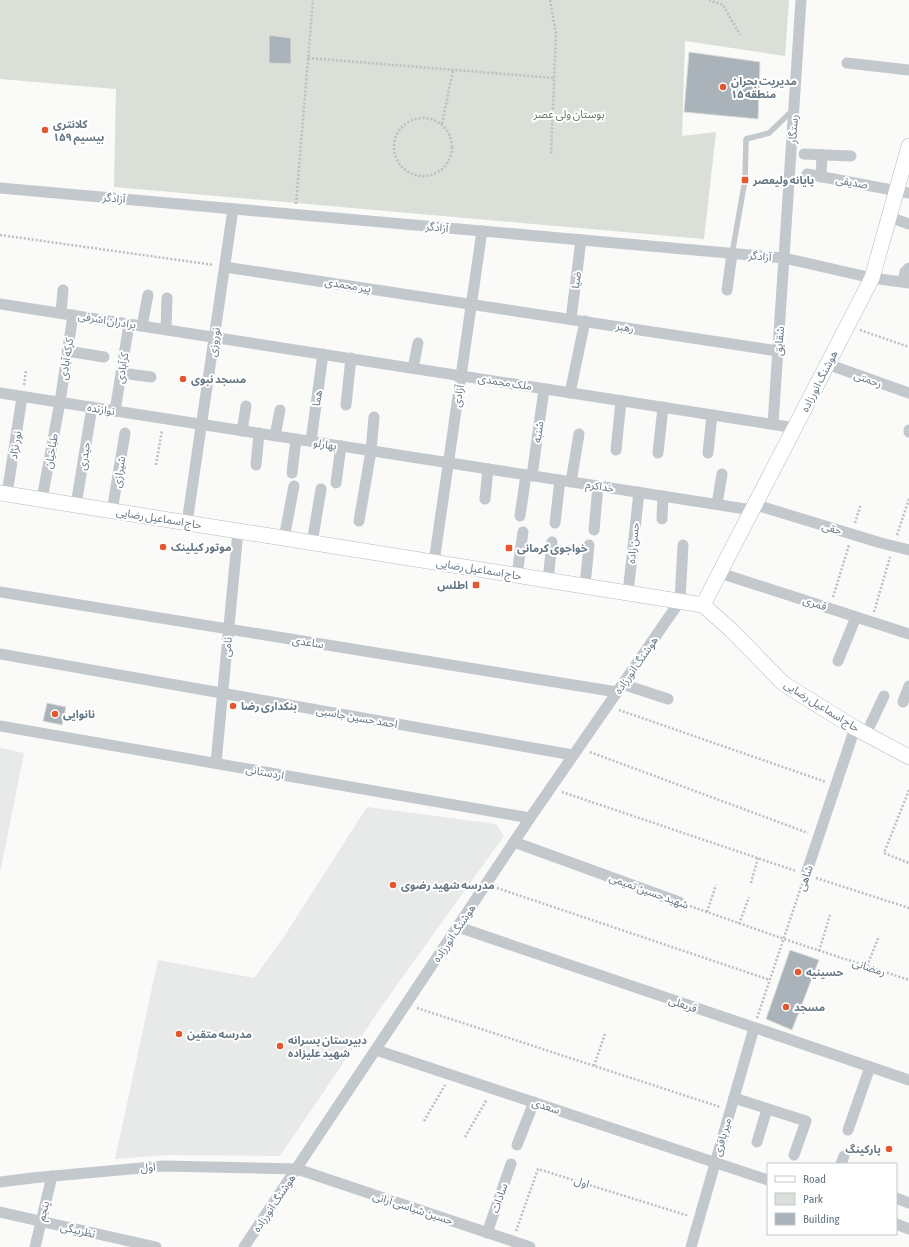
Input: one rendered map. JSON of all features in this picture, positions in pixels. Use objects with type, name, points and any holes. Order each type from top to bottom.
[{"type":"main road","name":"هوشنگ انورزاده","points":[[703,605],[796,428],[827,364],[872,278],[889,217],[903,192],[909,146]]},
{"type":"main road","name":"حاج اسماعیل رضایی","points":[[3,493],[703,605],[730,629],[784,684],[860,731],[908,753]]},
{"type":"street","name":"رستگار","points":[[784,258],[801,0]]},
{"type":"street","points":[[847,63],[909,70]]},
{"type":"street","points":[[804,154],[851,156]]},
{"type":"street","points":[[822,155],[822,177]]},
{"type":"street","name":"صدیقی","points":[[807,174],[903,192]]},
{"type":"street","name":"آزادگر","points":[[0,188],[784,258],[872,278],[906,282]]},
{"type":"street","name":"نوروزی","points":[[187,522],[233,209]]},
{"type":"street","points":[[889,217],[909,224]]},
{"type":"street","name":"آزادی","points":[[434,562],[482,231]]},
{"type":"street","name":"ضیا","points":[[571,319],[581,240]]},
{"type":"street","points":[[728,290],[732,254]]},
{"type":"street","name":"شقایق","points":[[773,424],[784,258]]},
{"type":"street","name":"پیر محمدی","points":[[225,267],[471,304]]},
{"type":"street","points":[[906,282],[905,272],[909,268]]},
{"type":"street","points":[[61,313],[63,290]]},
{"type":"street","points":[[142,326],[148,295]]},
{"type":"street","points":[[166,330],[167,298]]},
{"type":"street","name":"برادران اشرفی","points":[[0,304],[214,337]]},
{"type":"street","name":"رهبر","points":[[471,304],[778,351]]},
{"type":"street","name":"کرکه آبادی","points":[[60,402],[73,315]]},
{"type":"street","points":[[570,392],[584,321]]},
{"type":"street","name":"کرآبادی","points":[[115,411],[129,324]]},
{"type":"street","name":"ملک محمدی","points":[[214,337],[796,428]]},
{"type":"street","points":[[413,368],[418,343]]},
{"type":"street","points":[[67,351],[104,357]]},
{"type":"street","name":"هما","points":[[311,441],[323,354]]},
{"type":"street","points":[[346,405],[350,358]]},
{"type":"street","name":"رحمتی","points":[[827,364],[909,393]]},
{"type":"street","points":[[122,373],[151,377]]},
{"type":"street","name":"شنبه","points":[[520,516],[529,475],[544,388]]},
{"type":"street","name":"نوازنده","points":[[0,393],[202,424]]},
{"type":"street","name":"نور نژاد","points":[[3,493],[22,397]]},
{"type":"street","points":[[616,450],[621,401]]},
{"type":"street","name":"طباخیان","points":[[42,499],[60,402]]},
{"type":"street","points":[[242,431],[246,406]]},
{"type":"street","name":"حیدری","points":[[76,505],[92,407]]},
{"type":"street","points":[[658,453],[663,407]]},
{"type":"street","points":[[275,436],[280,410]]},
{"type":"street","points":[[708,453],[712,415]]},
{"type":"street","points":[[359,521],[371,451],[374,417]]},
{"type":"street","name":"بهارلو","points":[[202,424],[449,463]]},
{"type":"street","name":"شیرازی","points":[[112,511],[125,433]]},
{"type":"street","points":[[256,465],[259,433]]},
{"type":"street","points":[[555,523],[565,481],[579,434]]},
{"type":"street","points":[[292,473],[296,439]]},
{"type":"street","points":[[336,483],[341,446]]},
{"type":"street","name":"خداکرم","points":[[449,463],[717,504],[754,507]]},
{"type":"street","points":[[485,499],[488,469]]},
{"type":"street","points":[[717,504],[722,474]]},
{"type":"street","points":[[284,538],[294,486]]},
{"type":"street","points":[[594,530],[598,486]]},
{"type":"street","points":[[312,542],[321,489]]},
{"type":"street","name":"حسن زاده","points":[[628,593],[639,492]]},
{"type":"street","points":[[662,518],[663,496]]},
{"type":"street","name":"حقی","points":[[754,507],[909,550]]},
{"type":"street","name":"نامی","points":[[216,763],[238,531]]},
{"type":"street","points":[[517,575],[523,532]]},
{"type":"street","points":[[548,580],[552,542]]},
{"type":"street","points":[[585,586],[589,545]]},
{"type":"street","points":[[680,601],[683,545]]},
{"type":"street","name":"قمری","points":[[720,573],[909,634]]},
{"type":"street","name":"ساعدی","points":[[0,592],[228,629],[620,688],[668,699]]},
{"type":"street","name":"هوشنگ انورزاده","points":[[244,1247],[530,818],[680,601]]},
{"type":"street","points":[[838,661],[856,617]]},
{"type":"street","name":"احمد حسین جاسبی","points":[[0,654],[223,693],[576,751]]},
{"type":"street","points":[[903,702],[909,686]]},
{"type":"street","name":"شاهی","points":[[806,874],[835,786],[860,731],[884,696]]},
{"type":"street","name":"اردستانی","points":[[0,726],[530,818]]},
{"type":"street","name":"شهید حسین تمیمی","points":[[514,842],[679,902]]},
{"type":"street","name":"قربعلی","points":[[458,927],[909,1080]]},
{"type":"street","name":"میر باقری","points":[[691,1247],[754,1028]]},
{"type":"street","name":"سعدی","points":[[376,1050],[767,1180]]},
{"type":"street","points":[[848,1130],[870,1067]]},
{"type":"street","points":[[734,1098],[806,1121],[794,1155]]},
{"type":"street","points":[[517,1145],[534,1102]]},
{"type":"street","points":[[757,1142],[767,1109]]},
{"type":"street","name":"سادات","points":[[487,1233],[510,1164]]},
{"type":"street","name":"اول","points":[[0,1182],[163,1166],[297,1169]]},
{"type":"street","name":"حسین شیاسی آرانی","points":[[297,1169],[530,1247]]},
{"type":"street","name":"پنجم","points":[[35,1247],[52,1176]]},
{"type":"street","points":[[897,1198],[909,1203]]},
{"type":"street","name":"نظربیگی","points":[[0,1212],[156,1247]]},
{"type":"street","points":[[897,1224],[909,1229]]},
{"type":"lane","points":[[732,254],[745,180],[746,139],[768,133],[794,109]]},
{"type":"path","points":[[295,214],[313,0]]},
{"type":"path","points":[[550,0],[556,34],[551,154]]},
{"type":"path","points":[[709,0],[723,5],[740,35]]},
{"type":"path","points":[[308,58],[554,78]]},
{"type":"path","points":[[442,124],[428,118],[418,118],[409,121],[402,126],[396,135],[394,154],[398,163],[405,170],[422,176],[432,175],[441,170],[448,163],[452,154],[452,145],[450,135],[442,124],[453,70]]},
{"type":"path","points":[[0,235],[225,267]]},
{"type":"path","points":[[847,326],[909,347]]},
{"type":"path","points":[[156,465],[164,419]]},
{"type":"path","points":[[871,621],[909,500]]},
{"type":"path","points":[[829,608],[861,504]]},
{"type":"path","points":[[608,706],[835,786]]},
{"type":"path","points":[[576,751],[818,837]]},
{"type":"path","points":[[551,788],[909,908]]},
{"type":"path","points":[[909,790],[884,854],[909,863]]},
{"type":"path","points":[[751,883],[758,858]]},
{"type":"path","name":"شاهی","points":[[754,1028],[806,874]]},
{"type":"path","points":[[486,884],[770,980]]},
{"type":"path","points":[[707,912],[716,885]]},
{"type":"path","points":[[739,924],[749,897]]},
{"type":"path","name":"شهید حسین تمیمی","points":[[679,902],[784,940]]},
{"type":"path","points":[[820,951],[830,915]]},
{"type":"path","points":[[867,966],[879,936]]},
{"type":"path","name":"رمضانی","points":[[784,940],[909,980]]},
{"type":"path","points":[[406,1004],[730,1110]]},
{"type":"path","points":[[594,1066],[605,1034]]},
{"type":"path","points":[[424,1121],[452,1075]]},
{"type":"path","points":[[465,1137],[494,1089]]},
{"type":"path","name":"اول","points":[[513,1241],[538,1168],[699,1219]]},
{"type":"shaded area","points":[[0,748],[24,753],[0,873]]},
{"type":"shaded area","points":[[367,807],[496,824],[504,836],[384,1003],[280,1156],[166,1155],[115,1159],[158,960],[254,978],[285,935]]},
{"type":"green space","name":"بوستان ولی عصر","points":[[0,0],[789,0],[785,56],[685,41],[682,136],[716,132],[704,239],[114,187],[116,89],[0,79]]},
{"type":"building","points":[[269,35],[291,38],[291,64],[269,63]]},
{"type":"building","name":"مدیریت بحران منطقه ۱۵","points":[[689,52],[760,62],[758,119],[684,112]]},
{"type":"building","name":"نانوایی","points":[[47,703],[66,707],[62,725],[43,721]]},
{"type":"building","points":[[790,950],[819,960],[792,1030],[766,1019]]},
{"type":"place","name":"مدیریت بحران منطقه ۱۵","points":[[723,87]]},
{"type":"place","name":"کلانتری ۱۵۹ بیسیم","points":[[45,130]]},
{"type":"place","name":"پایانه ولیعصر","points":[[745,180]]},
{"type":"place","name":"مسجد نبوی","points":[[183,379]]},
{"type":"place","name":"موتور کیلینک","points":[[163,547]]},
{"type":"place","name":"خواجوی کرمانی","points":[[509,548]]},
{"type":"place","name":"اطلس","points":[[476,585]]},
{"type":"place","name":"بنکداری رضا","points":[[233,706]]},
{"type":"place","name":"نانوایی","points":[[55,714]]},
{"type":"place","name":"مدرسه شهید رضوی","points":[[393,885]]},
{"type":"place","name":"حسینیه","points":[[798,972]]},
{"type":"place","name":"مسجد","points":[[786,1007]]},
{"type":"place","name":"مدرسه متقین","points":[[179,1034]]},
{"type":"place","name":"دبیرستان پسرانه شهید علیزاده","points":[[280,1046]]},
{"type":"place","name":"پارکینگ","points":[[889,1149]]}]
